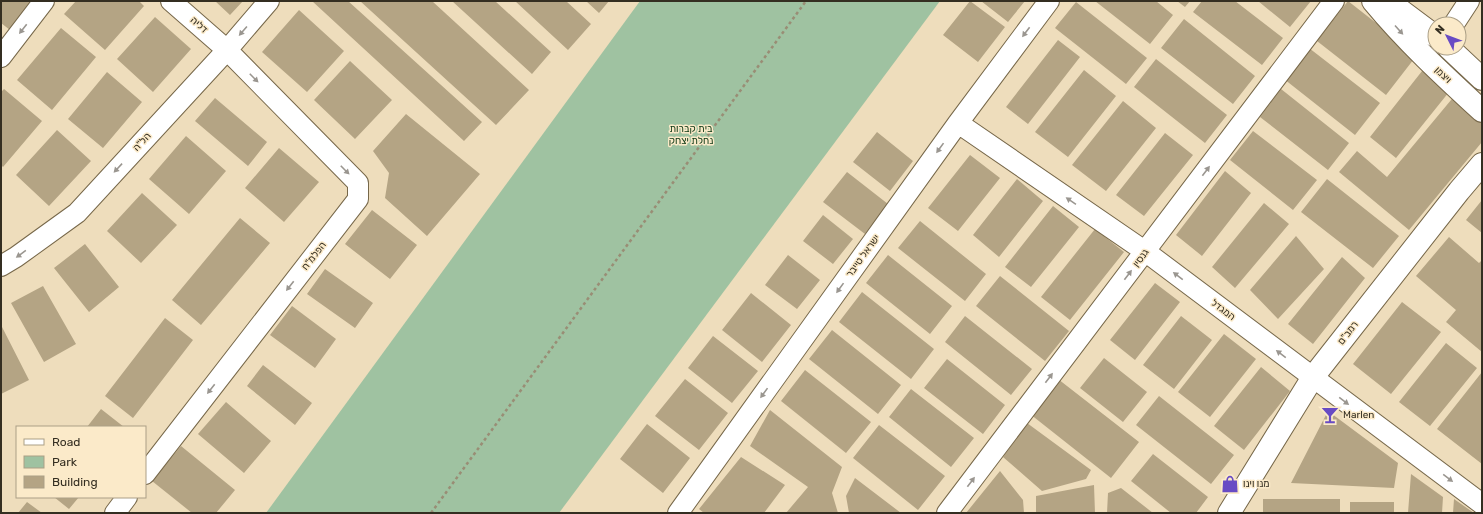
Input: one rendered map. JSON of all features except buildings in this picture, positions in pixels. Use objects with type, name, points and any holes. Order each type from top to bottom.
[{"type":"street","points":[[1,57],[44,1]]},
{"type":"street","name":"דליה","points":[[171,1],[227,50]]},
{"type":"street","name":"הל\"ה","points":[[1,266],[77,213],[227,50],[269,1]]},
{"type":"street","name":"ישראל טייבר","points":[[678,513],[958,123],[1049,1]]},
{"type":"street","name":"גנסין","points":[[947,513],[1146,252],[1334,1]]},
{"type":"street","name":"ויצמן","points":[[1373,1],[1431,64],[1482,111]]},
{"type":"street","points":[[1388,1],[1427,30]]},
{"type":"street","points":[[1459,16],[1469,1]]},
{"type":"street","name":"הפלמ\"ח","points":[[146,473],[358,199],[358,183],[227,50]]},
{"type":"street","points":[[1458,56],[1482,79]]},
{"type":"street","name":"המגדל","points":[[958,123],[1146,252],[1482,504]]},
{"type":"street","name":"רמב\"ם","points":[[1229,513],[1313,377],[1459,191],[1482,164]]},
{"type":"street","points":[[115,513],[126,498]]},
{"type":"path","points":[[431,513],[806,1]]},
{"type":"green space","name":"בית קברות נחלת יצחק","points":[[640,1],[940,1],[559,513],[266,513]]},
{"type":"place","name":"Marlen","points":[[1330,415]]},
{"type":"place","name":"מנו וינו","points":[[1230,484]]}]
